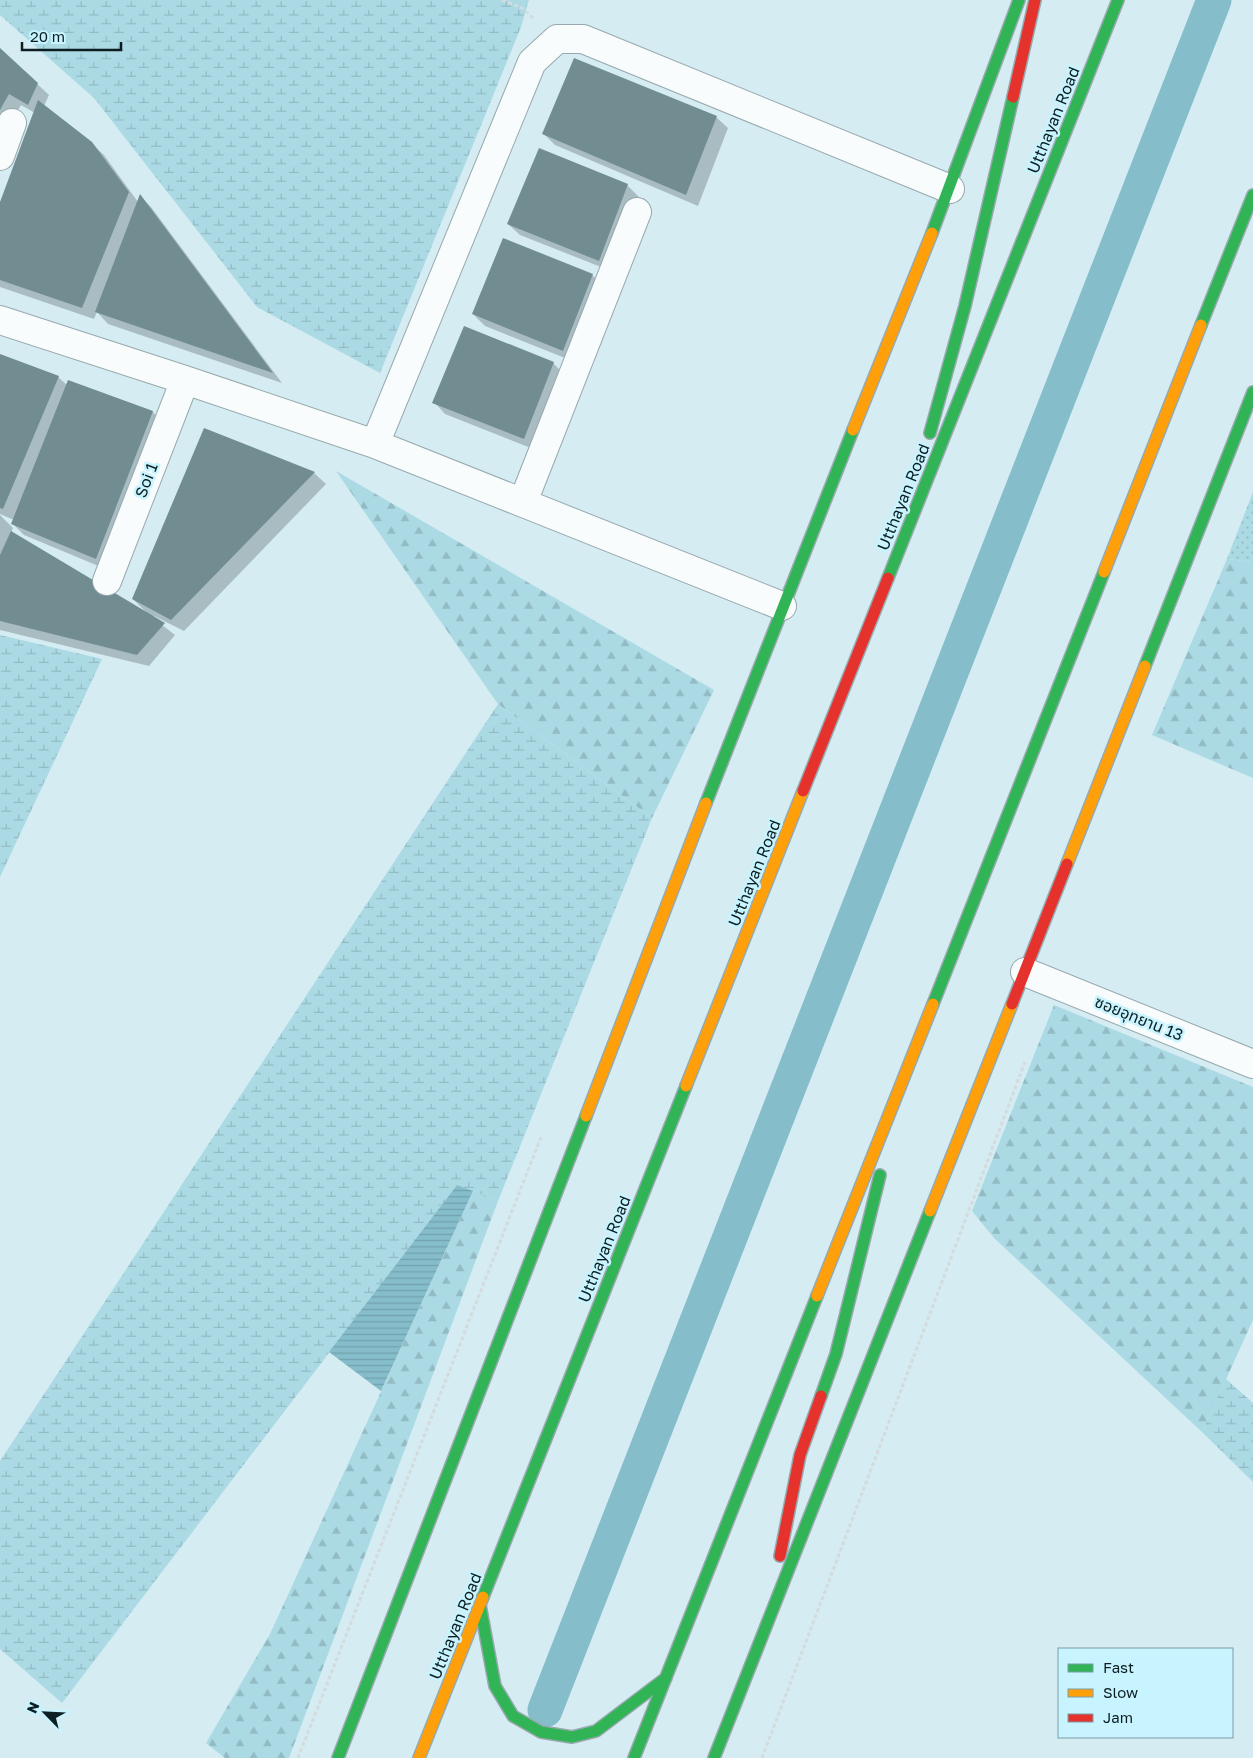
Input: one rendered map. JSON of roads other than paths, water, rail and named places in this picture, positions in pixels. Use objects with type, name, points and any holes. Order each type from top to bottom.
[{"type":"main road","points":[[338,1758],[782,606],[950,189],[1019,0]]},
{"type":"main road","points":[[928,440],[965,306],[1036,0]]},
{"type":"main road","name":"Utthayan Road","points":[[419,1758],[1118,0]]},
{"type":"main road","points":[[634,1758],[1253,195]]},
{"type":"main road","points":[[714,1758],[1253,392]]},
{"type":"main road","points":[[890,574],[922,459]]},
{"type":"main road","points":[[890,1145],[934,1000]]},
{"type":"main road","points":[[737,1703],[782,1548],[800,1456],[836,1354],[884,1163]]},
{"type":"main road","points":[[480,1605],[495,1686],[512,1716],[541,1732],[572,1737],[596,1731],[666,1678]]},
{"type":"main road","points":[[423,1716],[480,1605]]},
{"type":"street","points":[[375,444],[532,62],[557,39],[583,39],[950,189]]},
{"type":"street","points":[[0,156],[12,123]]},
{"type":"street","points":[[522,502],[637,212]]},
{"type":"street","points":[[0,320],[375,444],[782,606]]},
{"type":"street","name":"Soi 1","points":[[107,580],[185,380]]},
{"type":"street","name":"ซอยอุทยาน 13","points":[[1025,972],[1253,1064]]},
{"type":"waterway","points":[[545,1710],[1214,0]]}]
